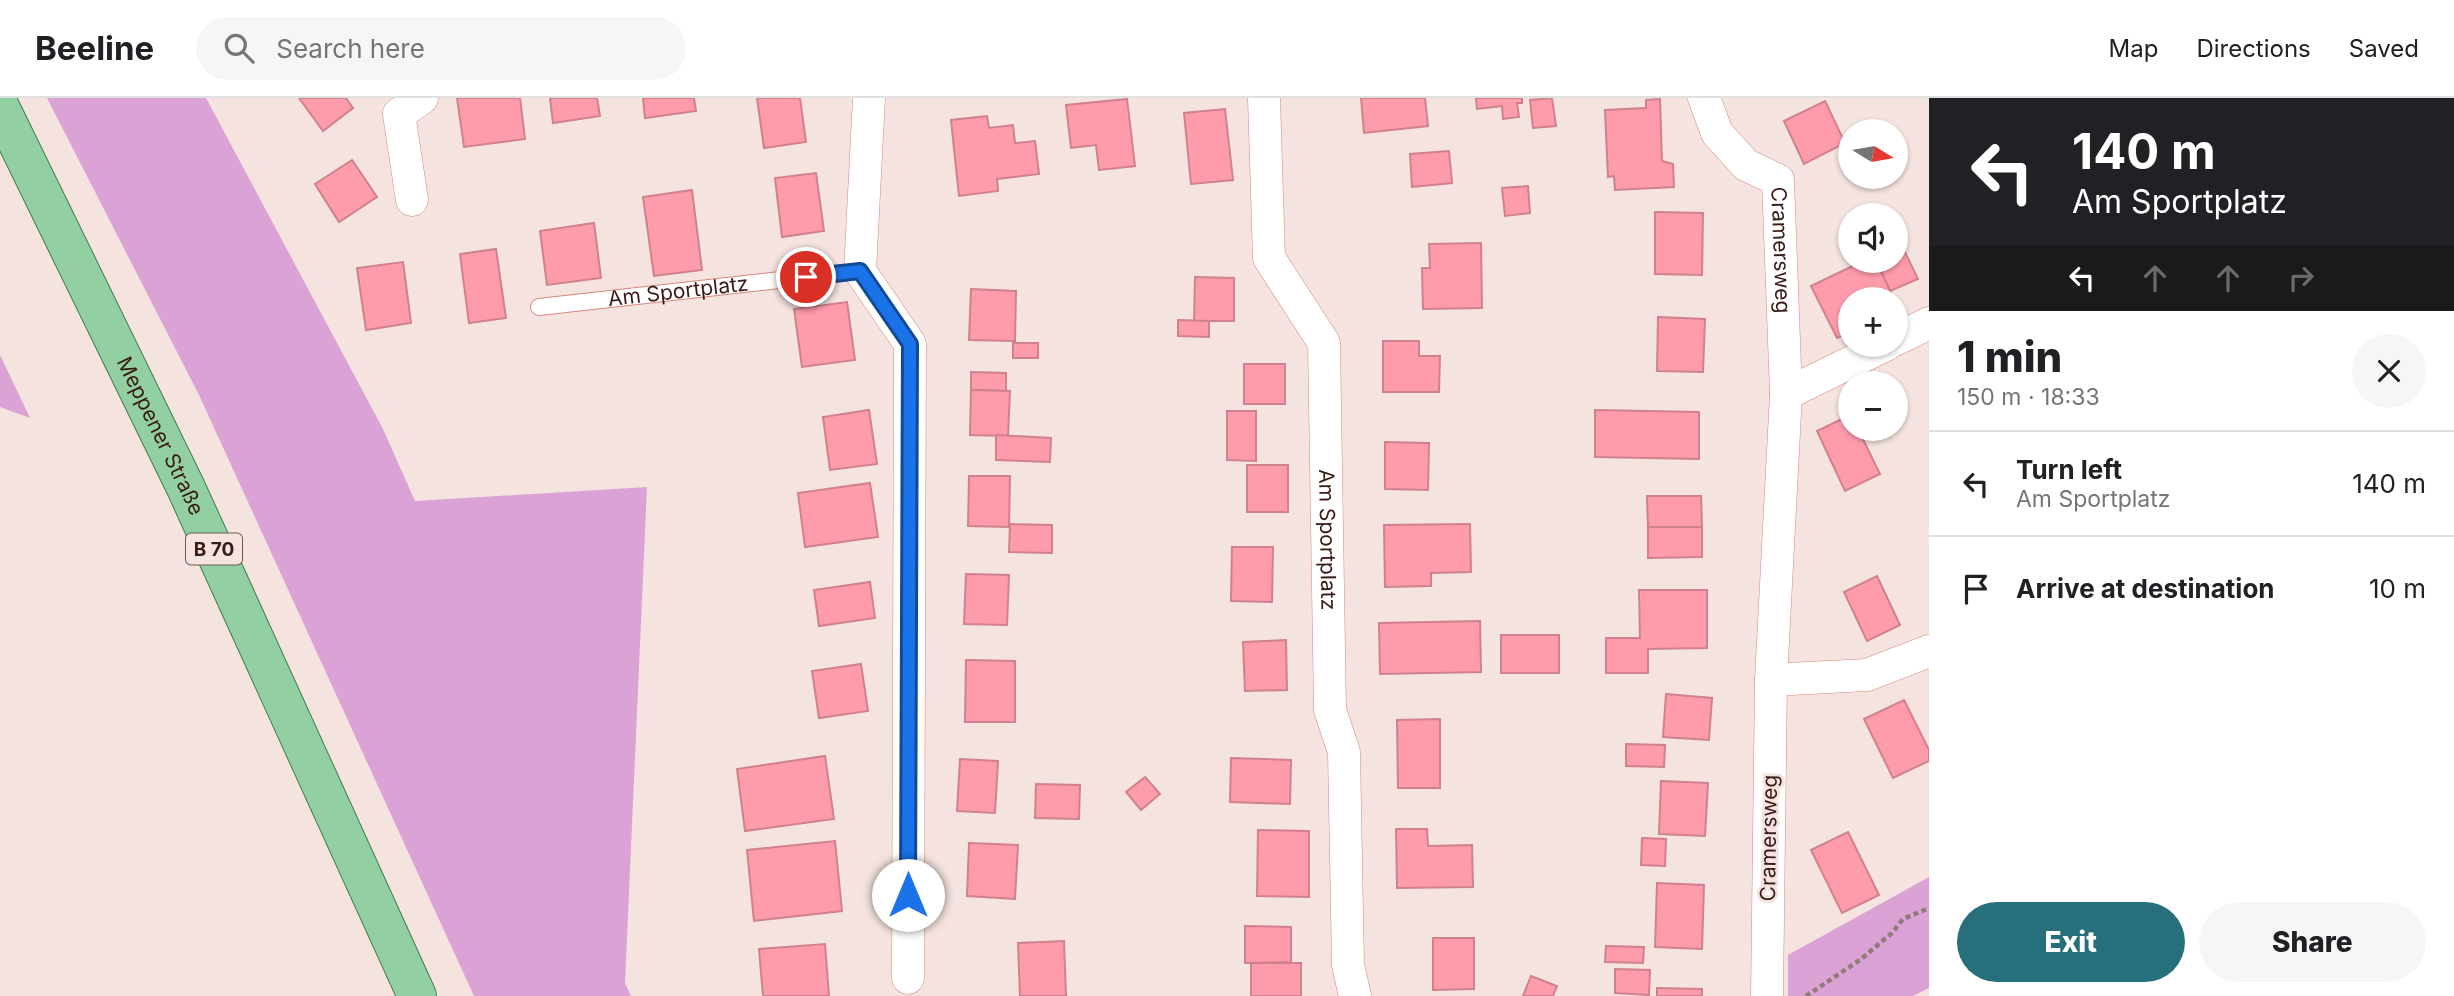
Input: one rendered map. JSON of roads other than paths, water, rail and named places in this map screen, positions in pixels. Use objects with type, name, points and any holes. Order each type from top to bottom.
[{"type":"main road","name":"Meppener Straße","points":[[0,107],[186,488],[417,996]]},
{"type":"street","points":[[412,200],[399,114],[422,98]]},
{"type":"street","points":[[869,98],[860,271],[910,344],[908,978]]},
{"type":"street","name":"Am Sportplatz","points":[[1264,98],[1269,258],[1324,343],[1330,710],[1344,752],[1348,965],[1355,996]]},
{"type":"street","name":"Cramersweg","points":[[1703,98],[1717,133],[1746,165],[1778,180],[1786,394],[1771,680],[1767,996]]},
{"type":"street","points":[[1908,334],[1929,323]]},
{"type":"street","points":[[1786,394],[1862,357]]},
{"type":"street","points":[[1771,680],[1867,675],[1929,651]]},
{"type":"lane","name":"Am Sportplatz","points":[[539,307],[860,271]]}]
